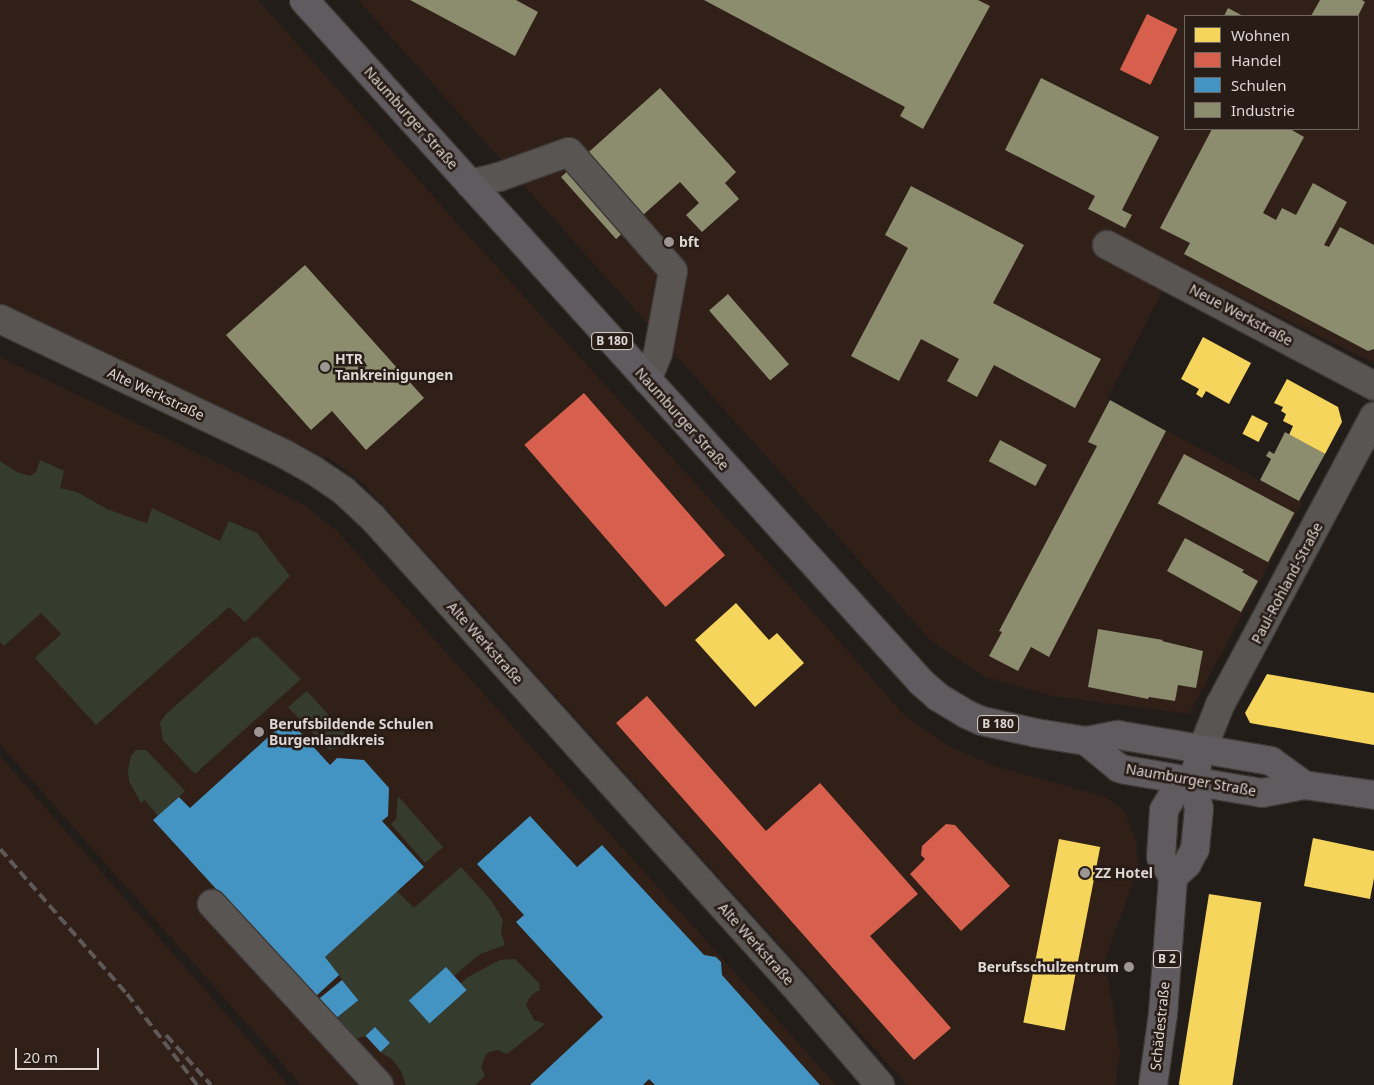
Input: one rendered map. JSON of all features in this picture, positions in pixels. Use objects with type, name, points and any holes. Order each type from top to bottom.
[{"type":"main road","name":"Naumburger Straße","points":[[304,0],[921,682],[938,697],[966,714],[982,721],[1086,741],[1118,736],[1271,761],[1304,785]]},
{"type":"main road","name":"Naumburger Straße","points":[[1086,741],[1119,768],[1193,782],[1262,792],[1304,785],[1374,794]]},
{"type":"main road","points":[[1193,782],[1202,750]]},
{"type":"main road","name":"Schädestraße","points":[[1153,1085],[1163,1014],[1173,877],[1161,857],[1164,810],[1175,792],[1193,782]]},
{"type":"street","points":[[470,184],[499,177],[569,152],[673,271],[658,353],[647,380]]},
{"type":"street","name":"Neue Werkstraße","points":[[1107,245],[1374,386]]},
{"type":"street","name":"Alte Werkstraße","points":[[0,319],[286,455],[344,491],[378,524],[801,993],[880,1085]]},
{"type":"street","name":"Paul-Rohland-Straße","points":[[1202,750],[1220,705],[1374,417]]},
{"type":"street","points":[[212,904],[379,1085]]},
{"type":"shaded area","points":[[0,0],[258,0],[465,232],[818,617],[903,714],[948,746],[998,767],[1106,797],[1124,811],[1136,840],[1138,869],[1105,960],[1120,1052],[1116,1085],[907,1085],[365,485],[335,462],[0,303]]},
{"type":"shaded area","points":[[358,0],[1374,0],[1374,363],[1176,265],[1107,399],[1302,503],[1189,714],[1052,696],[985,677],[932,642]]},
{"type":"shaded area","name":"Berufsbildende Schulen Burgenlandkreis","points":[[0,357],[304,505],[337,531],[836,1085],[301,1085],[0,744]]},
{"type":"shaded area","points":[[0,756],[282,1078],[288,1085],[0,1085]]},
{"type":"green space","points":[[40,460],[64,471],[60,488],[77,492],[107,509],[137,520],[147,523],[152,508],[220,541],[229,521],[257,533],[290,576],[245,622],[229,607],[96,725],[35,658],[61,634],[41,613],[4,646],[0,642],[0,461],[17,472],[30,476],[36,472]]},
{"type":"green space","points":[[258,637],[301,679],[195,774],[163,740],[160,723],[165,715],[252,638]]},
{"type":"green space","points":[[307,691],[353,742],[329,750],[288,707]]},
{"type":"green space","points":[[136,750],[146,750],[185,791],[158,816],[145,800],[141,803],[129,781],[128,769],[131,756]]},
{"type":"green space","points":[[398,796],[443,847],[425,863],[391,824],[396,819]]},
{"type":"green space","points":[[461,867],[491,900],[503,920],[501,932],[505,945],[480,954],[454,976],[446,968],[410,1001],[431,1023],[467,990],[461,983],[468,977],[500,960],[515,959],[539,983],[540,991],[537,991],[529,998],[526,1005],[534,1020],[545,1024],[507,1054],[498,1050],[489,1052],[485,1056],[481,1067],[485,1076],[475,1085],[406,1085],[401,1071],[392,1059],[380,1052],[390,1043],[375,1027],[365,1036],[353,1039],[336,1019],[358,1000],[325,957],[397,891],[414,908]]},
{"type":"building: Wohnen","points":[[1203,337],[1251,363],[1229,404],[1206,391],[1202,398],[1196,394],[1199,389],[1181,379]]},
{"type":"building: Wohnen","points":[[1287,379],[1338,407],[1342,422],[1325,454],[1289,435],[1293,426],[1283,421],[1286,414],[1281,411],[1283,407],[1274,403]]},
{"type":"building: Wohnen","points":[[1252,415],[1268,423],[1259,442],[1242,434]]},
{"type":"building: Wohnen","points":[[736,603],[769,640],[777,633],[804,663],[755,707],[695,640]]},
{"type":"building: Wohnen","points":[[1267,674],[1374,693],[1374,745],[1250,723],[1245,713]]},
{"type":"building: Wohnen","points":[[1313,838],[1374,851],[1374,878],[1370,899],[1304,886]]},
{"type":"building: Wohnen","points":[[1059,839],[1100,847],[1065,1031],[1023,1023]]},
{"type":"building: Wohnen","points":[[1209,894],[1261,902],[1232,1085],[1179,1085]]},
{"type":"building: Handel","points":[[1147,14],[1178,29],[1150,85],[1120,70]]},
{"type":"building: Handel","points":[[584,393],[725,555],[665,607],[524,445]]},
{"type":"building: Handel","points":[[647,696],[766,831],[820,783],[918,894],[870,936],[951,1028],[914,1060],[616,723]]},
{"type":"building: Handel","points":[[946,824],[955,825],[1010,886],[961,931],[910,874],[925,859],[921,855],[922,846]]},
{"type":"building: Schulen","points":[[288,719],[330,765],[337,758],[364,760],[389,788],[388,816],[382,821],[424,867],[325,957],[339,975],[315,997],[153,820],[179,797],[190,808]]},
{"type":"building: Schulen","points":[[530,816],[577,867],[602,845],[704,955],[716,957],[721,962],[722,975],[820,1085],[655,1085],[649,1079],[643,1085],[530,1085],[603,1017],[516,922],[524,915],[477,864]]},
{"type":"building: Schulen","points":[[446,967],[467,990],[430,1023],[409,1000]]},
{"type":"building: Schulen","points":[[342,980],[358,1000],[335,1019],[319,999]]},
{"type":"building: Schulen","points":[[375,1027],[390,1043],[380,1052],[365,1036]]},
{"type":"building: Industrie","points":[[410,0],[516,0],[538,12],[515,56]]},
{"type":"building: Industrie","points":[[704,0],[978,0],[990,6],[923,129],[900,116],[905,107]]},
{"type":"building: Industrie","points":[[1320,0],[1362,0],[1365,2],[1358,15],[1312,15]]},
{"type":"building: Industrie","points":[[1228,8],[1241,15],[1224,15]]},
{"type":"building: Industrie","points":[[1041,78],[1159,137],[1122,210],[1132,215],[1125,228],[1088,209],[1095,196],[1005,150]]},
{"type":"building: Industrie","points":[[660,88],[736,172],[725,183],[739,199],[702,232],[686,215],[699,203],[680,182],[616,239],[561,177]]},
{"type":"building: Industrie","points":[[1211,130],[1292,130],[1304,137],[1263,213],[1276,220],[1282,208],[1296,215],[1313,183],[1347,202],[1324,245],[1329,247],[1340,227],[1374,245],[1374,349],[1368,351],[1184,254],[1190,243],[1160,228]]},
{"type":"building: Industrie","points":[[911,186],[1024,245],[993,303],[1101,359],[1075,408],[994,365],[977,397],[947,381],[959,359],[921,339],[899,381],[851,356],[908,248],[885,235]]},
{"type":"building: Industrie","name":"HTR Tankreinigungen","points":[[305,265],[424,398],[366,450],[332,411],[311,430],[226,335]]},
{"type":"building: Industrie","points":[[728,294],[789,364],[770,381],[709,310]]},
{"type":"building: Industrie","points":[[1110,400],[1166,431],[1049,657],[1031,647],[1018,671],[989,656],[1002,632],[999,631],[1097,446],[1088,442]]},
{"type":"building: Industrie","points":[[1285,432],[1325,454],[1299,501],[1260,480],[1271,459],[1266,456],[1269,451],[1274,454]]},
{"type":"building: Industrie","points":[[1000,440],[1047,465],[1036,486],[989,461]]},
{"type":"building: Industrie","points":[[1184,454],[1294,513],[1268,562],[1158,503]]},
{"type":"building: Industrie","points":[[1185,538],[1244,570],[1242,572],[1258,581],[1241,612],[1167,571]]},
{"type":"building: Industrie","points":[[1098,629],[1163,640],[1203,651],[1196,688],[1178,685],[1175,701],[1149,697],[1148,699],[1088,687]]},
{"type":"railway","points":[[0,849],[127,994],[197,1085]]},
{"type":"railway","points":[[166,1035],[211,1085]]},
{"type":"place","name":"bft","points":[[669,242]]},
{"type":"place","name":"HTR Tankreinigungen","points":[[325,367]]},
{"type":"place","name":"Berufsbildende Schulen Burgenlandkreis","points":[[259,732]]},
{"type":"place","name":"ZZ Hotel","points":[[1085,873]]},
{"type":"place","name":"Berufsschulzentrum","points":[[1129,967]]}]
